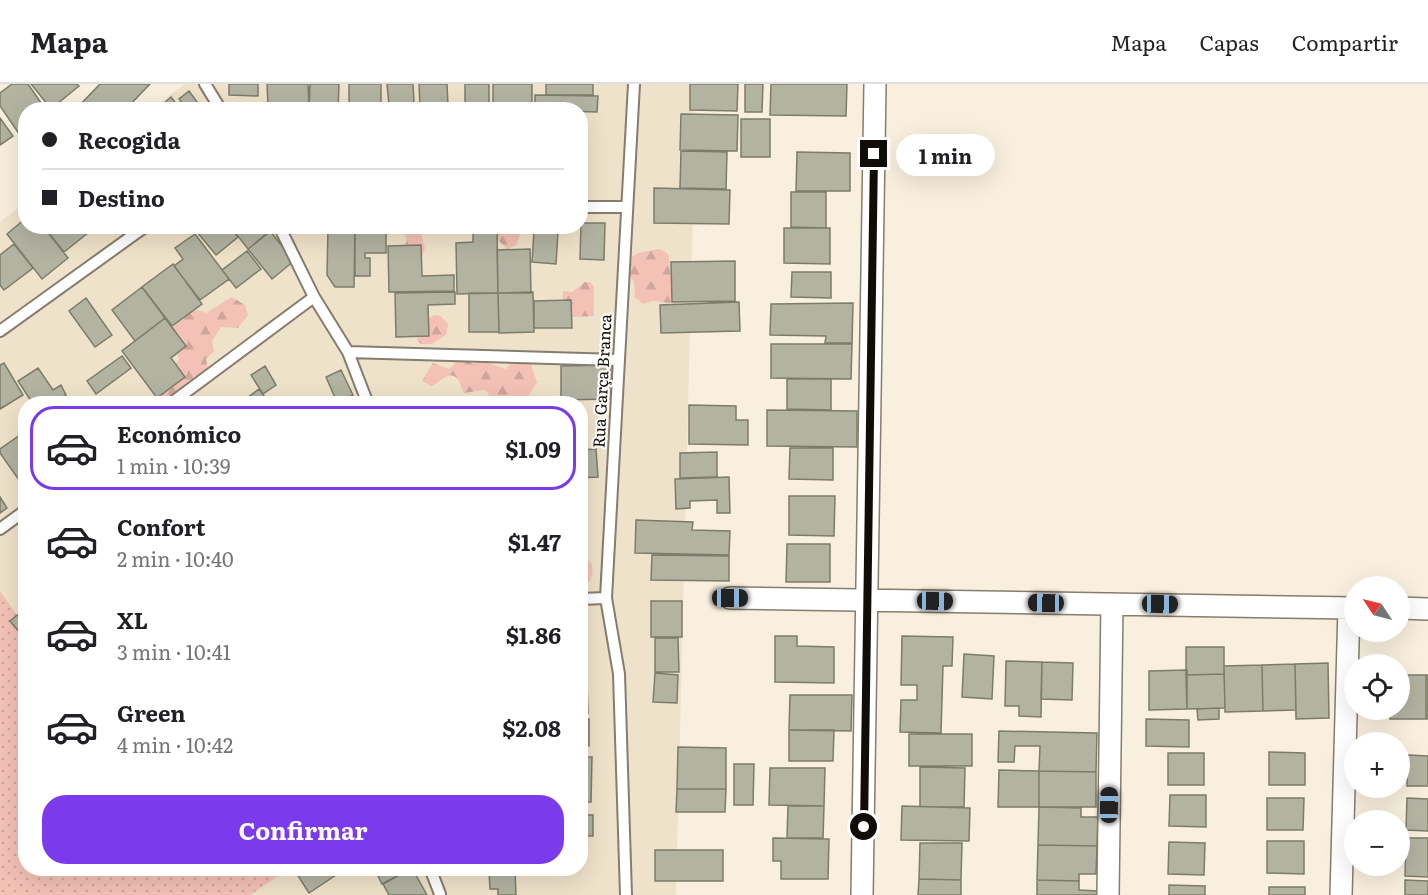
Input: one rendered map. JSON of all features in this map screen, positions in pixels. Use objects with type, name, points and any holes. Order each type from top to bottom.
[{"type":"street","points":[[862,895],[869,600],[875,84]]},
{"type":"street","points":[[730,598],[1344,608]]},
{"type":"street","points":[[1108,895],[1112,604]]},
{"type":"street","points":[[1410,608],[1428,609]]},
{"type":"street","points":[[1341,895],[1351,642]]},
{"type":"lane","points":[[205,84],[216,102]]},
{"type":"lane","name":"Rua Garça Branca","points":[[626,895],[619,674],[606,598],[625,207],[634,84]]},
{"type":"lane","points":[[588,207],[625,207]]},
{"type":"lane","points":[[0,331],[135,234]]},
{"type":"lane","points":[[283,234],[314,297],[348,352],[365,396]]},
{"type":"lane","points":[[181,396],[314,297]]},
{"type":"lane","points":[[348,352],[618,360]]},
{"type":"lane","points":[[0,529],[18,516]]},
{"type":"lane","points":[[588,599],[606,598]]},
{"type":"lane","points":[[433,876],[440,894]]},
{"type":"shaded area","points":[[185,84],[696,84],[676,895],[0,895],[0,222],[18,208],[18,234],[588,234],[588,102],[161,102]]},
{"type":"green space","points":[[404,234],[421,234],[425,248],[419,264],[402,255],[407,239]]},
{"type":"green space","points":[[488,234],[520,234],[517,245],[507,249],[493,235]]},
{"type":"green space","points":[[658,249],[666,252],[669,257],[674,300],[669,303],[653,301],[643,304],[635,297],[634,282],[628,273],[629,259],[638,253]]},
{"type":"green space","points":[[585,282],[590,282],[594,286],[594,316],[573,317],[562,307],[563,291],[572,292]]},
{"type":"green space","points":[[232,297],[245,305],[248,315],[238,328],[221,327],[212,341],[214,351],[206,359],[208,369],[205,380],[190,396],[155,396],[151,386],[171,373],[179,359],[169,331],[190,312],[206,313]]},
{"type":"green space","points":[[434,315],[441,316],[448,324],[446,335],[432,344],[421,344],[417,340],[421,328],[427,319]]},
{"type":"green space","points":[[516,356],[530,362],[537,382],[528,396],[488,396],[485,390],[464,393],[458,379],[451,375],[431,386],[422,381],[433,363],[449,369],[459,359],[464,358],[473,364],[488,359],[491,364],[506,369]]},
{"type":"green space","points":[[588,560],[592,570],[588,583]]},
{"type":"green space","points":[[0,591],[18,616],[18,876],[278,876],[250,895],[0,895]]},
{"type":"building","points":[[12,84],[28,84],[40,102],[18,102],[18,132],[0,106],[0,93]]},
{"type":"building","points":[[31,84],[77,84],[79,86],[60,102],[45,102]]},
{"type":"building","points":[[100,84],[150,84],[133,102],[83,102]]},
{"type":"building","points":[[229,84],[258,84],[258,96],[229,95]]},
{"type":"building","points":[[267,84],[308,84],[309,102],[268,102]]},
{"type":"building","points":[[310,84],[339,84],[338,102],[309,102]]},
{"type":"building","points":[[349,84],[381,84],[381,102],[349,102]]},
{"type":"building","points":[[387,84],[413,84],[414,102],[389,102]]},
{"type":"building","points":[[419,84],[447,84],[448,102],[420,102]]},
{"type":"building","points":[[465,84],[489,84],[489,102],[465,102]]},
{"type":"building","points":[[493,84],[532,84],[532,102],[493,102]]},
{"type":"building","points":[[546,84],[593,84],[593,95],[546,95]]},
{"type":"building","points":[[690,84],[738,84],[737,111],[690,110]]},
{"type":"building","points":[[745,84],[763,84],[762,112],[745,112]]},
{"type":"building","points":[[771,84],[847,84],[846,116],[770,115]]},
{"type":"building","points":[[189,91],[197,102],[181,102],[179,99]]},
{"type":"building","points":[[535,95],[598,96],[597,112],[588,112],[588,102],[535,102]]},
{"type":"building","points":[[171,97],[175,102],[165,102]]},
{"type":"building","points":[[681,114],[738,115],[737,151],[680,150]]},
{"type":"building","points":[[0,118],[13,136],[0,145]]},
{"type":"building","points":[[741,119],[770,119],[770,157],[741,157]]},
{"type":"building","points":[[681,151],[727,152],[726,189],[680,188]]},
{"type":"building","points":[[797,152],[850,153],[850,191],[796,191]]},
{"type":"building","points":[[654,188],[730,190],[729,224],[654,223]]},
{"type":"building","points":[[791,192],[826,192],[826,228],[791,227]]},
{"type":"building","points":[[588,223],[605,223],[604,260],[580,259],[581,234],[588,234]]},
{"type":"building","points":[[18,225],[18,234],[49,234],[68,258],[42,279],[7,234]]},
{"type":"building","points":[[784,228],[830,228],[830,264],[784,263]]},
{"type":"building","points":[[49,234],[86,234],[64,252]]},
{"type":"building","points":[[195,234],[229,279],[200,300],[174,266],[183,259],[175,248]]},
{"type":"building","points":[[199,234],[236,234],[238,237],[216,255]]},
{"type":"building","points":[[236,234],[267,234],[248,249]]},
{"type":"building","points":[[266,234],[272,234],[294,261],[272,279],[248,249]]},
{"type":"building","points":[[328,234],[355,234],[354,287],[335,287],[327,275]]},
{"type":"building","points":[[355,234],[386,234],[386,253],[365,253],[365,258],[370,258],[370,276],[355,276]]},
{"type":"building","points":[[473,234],[497,234],[498,293],[457,294],[456,243],[473,242]]},
{"type":"building","points":[[534,234],[558,234],[556,264],[532,262]]},
{"type":"building","points":[[14,244],[33,268],[4,290],[0,285],[0,255]]},
{"type":"building","points":[[421,245],[422,276],[454,275],[454,291],[389,292],[388,246]]},
{"type":"building","points":[[530,249],[531,293],[498,293],[497,250]]},
{"type":"building","points":[[247,251],[261,269],[236,288],[222,270]]},
{"type":"building","points":[[735,261],[735,301],[672,302],[671,262]]},
{"type":"building","points":[[173,264],[202,304],[172,326],[142,287]]},
{"type":"building","points":[[792,272],[831,272],[831,298],[791,297]]},
{"type":"building","points":[[142,287],[165,318],[135,341],[112,310]]},
{"type":"building","points":[[455,292],[455,304],[428,305],[429,336],[396,337],[395,293]]},
{"type":"building","points":[[533,292],[534,332],[499,333],[498,293]]},
{"type":"building","points":[[469,293],[498,293],[499,332],[469,332]]},
{"type":"building","points":[[86,298],[112,335],[95,347],[69,311]]},
{"type":"building","points":[[571,300],[572,328],[534,328],[534,301]]},
{"type":"building","points":[[739,302],[740,331],[661,333],[660,305]]},
{"type":"building","points":[[853,303],[852,343],[825,343],[826,336],[770,335],[771,304]]},
{"type":"building","points":[[165,318],[186,346],[171,358],[185,377],[160,396],[156,396],[122,351]]},
{"type":"building","points":[[771,344],[852,344],[851,379],[771,378]]},
{"type":"building","points":[[122,356],[131,368],[96,394],[87,381]]},
{"type":"building","points":[[4,363],[23,395],[0,409],[0,365]]},
{"type":"building","points":[[611,365],[611,399],[588,399],[588,396],[561,396],[561,366]]},
{"type":"building","points":[[265,366],[276,385],[263,394],[251,375]]},
{"type":"building","points":[[38,368],[53,390],[61,385],[66,395],[28,396],[18,381]]},
{"type":"building","points":[[341,370],[353,395],[334,396],[326,377]]},
{"type":"building","points":[[787,379],[831,379],[831,410],[787,409]]},
{"type":"building","points":[[259,389],[264,396],[250,396]]},
{"type":"building","points":[[689,405],[736,406],[736,420],[748,420],[748,445],[689,444]]},
{"type":"building","points":[[767,410],[857,411],[857,447],[767,446]]},
{"type":"building","points":[[18,437],[18,479],[0,453],[0,449]]},
{"type":"building","points":[[790,448],[833,448],[833,480],[789,479]]},
{"type":"building","points":[[596,449],[598,477],[588,478],[588,450]]},
{"type":"building","points":[[717,452],[717,477],[680,478],[680,453]]},
{"type":"building","points":[[729,477],[730,513],[717,513],[717,500],[690,501],[690,508],[676,509],[675,479]]},
{"type":"building","points":[[789,496],[835,496],[834,536],[789,535]]},
{"type":"building","points":[[0,497],[7,508],[0,513]]},
{"type":"building","points":[[636,520],[693,522],[692,530],[730,531],[729,555],[635,553]]},
{"type":"building","points":[[787,544],[830,544],[830,582],[786,582]]},
{"type":"building","points":[[652,555],[729,556],[729,581],[651,580]]},
{"type":"building","points":[[651,601],[682,601],[682,637],[651,637]]},
{"type":"building","points":[[18,614],[18,630],[10,621]]},
{"type":"building","points":[[775,636],[797,636],[797,646],[834,647],[834,683],[775,682]]},
{"type":"building","points":[[902,636],[953,637],[952,666],[943,666],[941,733],[900,732],[901,700],[917,700],[917,685],[901,685]]},
{"type":"building","points":[[655,638],[678,638],[679,672],[655,672]]},
{"type":"building","points":[[1186,647],[1224,647],[1224,674],[1186,675]]},
{"type":"building","points":[[964,654],[994,656],[992,699],[962,697]]},
{"type":"building","points":[[1006,661],[1042,662],[1041,717],[1019,716],[1019,706],[1005,706]]},
{"type":"building","points":[[1042,662],[1073,663],[1072,700],[1041,699]]},
{"type":"building","points":[[1328,663],[1329,718],[1296,719],[1295,664]]},
{"type":"building","points":[[1295,664],[1296,710],[1263,711],[1262,665]]},
{"type":"building","points":[[1262,665],[1263,711],[1225,712],[1224,666]]},
{"type":"building","points":[[1187,670],[1187,709],[1149,710],[1149,671]]},
{"type":"building","points":[[655,673],[678,675],[677,703],[653,702]]},
{"type":"building","points":[[1224,674],[1225,708],[1187,709],[1186,675]]},
{"type":"building","points":[[1410,675],[1426,675],[1426,719],[1410,719]]},
{"type":"building","points":[[1426,675],[1428,675],[1428,719],[1426,719]]},
{"type":"building","points":[[790,695],[852,695],[851,731],[789,730]]},
{"type":"building","points":[[1219,708],[1219,719],[1198,720],[1197,709]]},
{"type":"building","points":[[588,719],[589,719],[588,746]]},
{"type":"building","points":[[1146,719],[1189,720],[1189,747],[1146,746]]},
{"type":"building","points":[[789,730],[834,730],[833,761],[789,761]]},
{"type":"building","points":[[999,731],[1097,733],[1096,772],[1039,771],[1040,746],[1015,746],[1014,762],[998,762]]},
{"type":"building","points":[[909,734],[972,734],[972,766],[909,766]]},
{"type":"building","points":[[678,747],[726,748],[726,789],[677,789]]},
{"type":"building","points":[[1269,752],[1305,753],[1305,785],[1269,785]]},
{"type":"building","points":[[1168,753],[1204,753],[1204,785],[1168,785]]},
{"type":"building","points":[[1410,755],[1428,756],[1428,786],[1410,786]]},
{"type":"building","points":[[588,757],[592,757],[591,802],[588,802]]},
{"type":"building","points":[[734,764],[754,764],[753,805],[734,805]]},
{"type":"building","points":[[920,767],[965,768],[964,807],[920,807]]},
{"type":"building","points":[[770,768],[825,768],[824,806],[769,805]]},
{"type":"building","points":[[999,770],[1039,771],[1039,807],[998,807]]},
{"type":"building","points":[[1039,771],[1096,772],[1096,807],[1039,807]]},
{"type":"building","points":[[677,789],[726,789],[725,812],[676,812]]},
{"type":"building","points":[[1170,795],[1206,795],[1206,827],[1169,826]]},
{"type":"building","points":[[1267,798],[1304,798],[1303,830],[1267,830]]},
{"type":"building","points":[[1407,798],[1428,799],[1428,831],[1410,830],[1410,810],[1407,810]]},
{"type":"building","points":[[788,806],[824,806],[823,838],[787,838]]},
{"type":"building","points":[[902,806],[970,808],[969,841],[901,840]]},
{"type":"building","points":[[1039,807],[1081,808],[1081,817],[1098,817],[1097,846],[1038,845]]},
{"type":"building","points":[[588,815],[593,815],[593,836],[588,836]]},
{"type":"building","points":[[773,838],[829,839],[828,879],[781,879],[781,861],[773,861]]},
{"type":"building","points":[[1410,838],[1428,838],[1428,877],[1405,876],[1410,876]]},
{"type":"building","points":[[1267,841],[1304,841],[1304,874],[1267,873]]},
{"type":"building","points":[[1169,842],[1205,843],[1204,875],[1168,874]]},
{"type":"building","points":[[920,843],[962,843],[961,880],[919,879]]},
{"type":"building","points":[[1038,845],[1097,846],[1096,874],[1079,874],[1079,881],[1037,880]]},
{"type":"building","points":[[655,850],[723,850],[723,881],[655,881]]},
{"type":"building","points":[[298,876],[334,876],[309,893]]},
{"type":"building","points":[[378,876],[397,876],[382,884]]},
{"type":"building","points":[[398,876],[416,876],[427,895],[389,895],[383,884]]},
{"type":"building","points":[[489,876],[515,876],[516,895],[498,895],[498,889],[490,889]]},
{"type":"building","points":[[919,879],[961,880],[961,895],[918,895]]},
{"type":"building","points":[[1037,880],[1079,881],[1079,890],[1098,891],[1098,895],[1037,895]]},
{"type":"building","points":[[1405,880],[1428,881],[1428,895],[1405,895]]},
{"type":"building","points":[[1169,885],[1205,886],[1205,895],[1169,895]]},
{"type":"building","points":[[1269,887],[1305,887],[1305,895],[1269,895]]},
{"type":"route","points":[[864,827],[874,154]]}]
